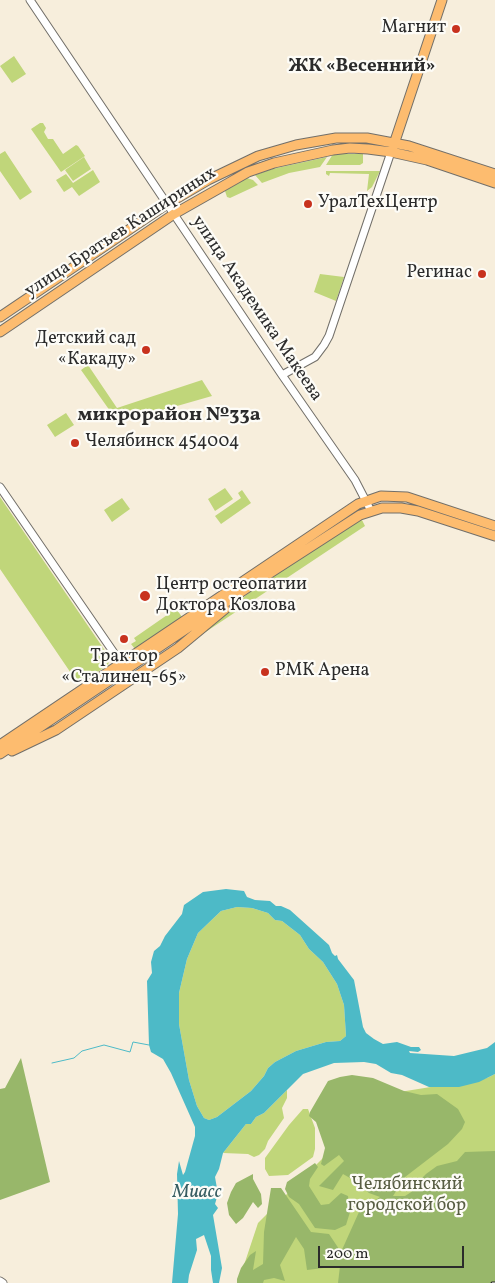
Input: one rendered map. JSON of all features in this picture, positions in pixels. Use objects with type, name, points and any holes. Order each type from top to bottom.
[{"type":"main road","points":[[389,151],[436,0]]},
{"type":"main road","points":[[392,141],[442,0]]},
{"type":"main road","name":"улица Братьев Кашириных","points":[[0,317],[167,204],[234,166],[258,156],[286,148],[336,138],[367,138],[392,141],[466,169],[495,183]]},
{"type":"main road","name":"улица Братьев Кашириных","points":[[0,332],[174,214],[248,172],[333,150],[350,148],[389,151],[495,174]]},
{"type":"main road","points":[[0,755],[123,666],[341,514],[367,500],[381,496],[412,498],[495,526]]},
{"type":"main road","points":[[0,745],[345,524],[371,511],[392,508],[418,511],[495,536]]},
{"type":"main road","points":[[0,755],[56,730],[178,648],[232,604],[250,586]]},
{"type":"street","name":"улица Академика Макеева","points":[[30,0],[282,375],[355,480],[371,511]]},
{"type":"street","points":[[282,375],[315,356],[327,341],[385,170],[389,151]]},
{"type":"street","points":[[0,487],[123,666]]},
{"type":"green space","points":[[14,56],[26,74],[12,83],[0,66]]},
{"type":"green space","points":[[43,123],[46,128],[44,132],[48,139],[53,139],[63,154],[76,145],[85,156],[61,172],[31,129]]},
{"type":"green space","points":[[5,151],[32,192],[20,200],[0,171],[0,154]]},
{"type":"green space","points":[[333,154],[363,154],[363,163],[360,165],[326,165]]},
{"type":"green space","points":[[84,157],[91,169],[73,181],[65,170]]},
{"type":"green space","points":[[327,157],[320,167],[289,173],[262,183],[255,175],[272,169]]},
{"type":"green space","points":[[93,170],[100,182],[79,196],[72,187],[64,192],[56,180],[66,174],[73,183]]},
{"type":"green space","points":[[326,171],[380,171],[372,187],[367,191],[369,174],[330,173],[329,176],[326,174]]},
{"type":"green space","points":[[247,178],[253,180],[258,185],[230,198],[227,197],[225,191]]},
{"type":"green space","points":[[320,274],[344,277],[336,301],[314,292]]},
{"type":"green space","points":[[88,365],[117,408],[202,380],[212,396],[128,420],[120,425],[81,370]]},
{"type":"green space","points":[[66,413],[74,425],[55,437],[47,425]]},
{"type":"green space","points":[[225,488],[233,499],[215,511],[208,499]]},
{"type":"green space","points":[[242,490],[251,503],[221,524],[215,516],[241,498],[238,493]]},
{"type":"green space","points":[[0,497],[110,658],[108,665],[83,682],[77,682],[0,569]]},
{"type":"green space","points":[[122,498],[130,509],[112,522],[104,510]]},
{"type":"green space","points":[[362,520],[365,526],[183,647],[250,592],[349,526]]},
{"type":"green space","points":[[175,607],[182,617],[135,649],[131,644],[136,641],[134,638],[170,613],[169,611]]},
{"type":"green space","points":[[237,907],[252,908],[268,913],[275,920],[282,921],[300,935],[309,949],[323,962],[337,984],[344,1005],[346,1036],[340,1041],[326,1042],[296,1051],[275,1062],[268,1068],[264,1076],[251,1091],[217,1117],[209,1120],[204,1118],[197,1106],[189,1080],[179,1024],[179,993],[187,959],[198,933],[221,911]]},
{"type":"green space","points":[[21,1058],[50,1182],[0,1200],[0,1089],[5,1088]]},
{"type":"green space","name":"Челябинский городской бор","points":[[495,1074],[495,1283],[238,1283],[258,1223],[387,1094],[487,1078]]},
{"type":"green space","name":"Челябинский городской бор","points":[[352,1075],[373,1078],[404,1091],[421,1095],[437,1094],[458,1109],[465,1122],[462,1129],[448,1144],[405,1177],[393,1196],[405,1196],[416,1189],[417,1183],[426,1174],[437,1166],[457,1161],[465,1152],[495,1151],[495,1283],[338,1283],[340,1266],[307,1270],[304,1249],[296,1237],[280,1265],[285,1281],[274,1278],[264,1280],[263,1283],[237,1283],[241,1268],[250,1255],[256,1251],[253,1270],[263,1264],[264,1232],[271,1188],[281,1188],[311,1232],[329,1234],[341,1252],[359,1212],[380,1197],[369,1193],[357,1182],[343,1174],[333,1190],[319,1186],[344,1161],[339,1155],[324,1166],[321,1164],[325,1148],[316,1122],[309,1116],[310,1112],[328,1081]]},
{"type":"green space","points":[[287,1090],[287,1098],[282,1108],[284,1118],[268,1141],[265,1149],[259,1155],[254,1157],[248,1154],[223,1153],[246,1124],[251,1124],[256,1117],[264,1113]]},
{"type":"green space","points":[[303,1109],[308,1109],[315,1128],[313,1157],[288,1175],[269,1176],[265,1169],[265,1158]]},
{"type":"green space","points":[[315,1163],[318,1167],[310,1179],[309,1186],[321,1205],[329,1204],[341,1193],[348,1196],[350,1212],[346,1225],[335,1230],[315,1228],[299,1204],[289,1197],[285,1189],[287,1182]]},
{"type":"green space","points":[[253,1174],[253,1179],[261,1194],[262,1204],[258,1208],[253,1202],[243,1218],[236,1224],[229,1215],[227,1203],[236,1183]]},
{"type":"water","name":"Миасс","points":[[226,889],[244,891],[247,897],[255,900],[270,901],[276,906],[290,910],[329,945],[332,953],[335,956],[337,955],[354,980],[363,1027],[366,1033],[374,1039],[383,1044],[397,1042],[411,1047],[419,1047],[421,1050],[418,1052],[409,1051],[410,1053],[454,1056],[487,1048],[495,1042],[495,1074],[479,1082],[459,1087],[429,1087],[402,1075],[391,1073],[376,1064],[364,1062],[334,1063],[303,1074],[264,1113],[256,1117],[251,1124],[246,1124],[223,1153],[215,1177],[218,1194],[215,1204],[218,1208],[213,1215],[222,1268],[219,1283],[213,1283],[211,1256],[204,1235],[196,1239],[197,1250],[188,1283],[172,1283],[178,1214],[177,1174],[179,1161],[183,1175],[185,1172],[195,1136],[195,1127],[163,1059],[151,1052],[149,1045],[147,981],[152,973],[151,962],[154,951],[160,946],[165,936],[182,914],[184,905],[203,892]],"holes":[[[237,907],[252,908],[268,913],[275,920],[282,921],[300,935],[309,949],[323,962],[337,984],[344,1005],[346,1036],[340,1041],[326,1042],[296,1051],[275,1062],[268,1068],[264,1076],[251,1091],[217,1117],[209,1120],[204,1118],[197,1106],[189,1080],[179,1024],[179,993],[187,959],[198,933],[221,911]]]},
{"type":"waterway","points":[[52,1063],[74,1058],[82,1051],[104,1045],[130,1052],[133,1042],[149,1045]]},
{"type":"place","name":"Магнит","points":[[456,29]]},
{"type":"place","name":"УралТехЦентр","points":[[308,204]]},
{"type":"place","name":"Регинас","points":[[482,274]]},
{"type":"place","name":"Детский сад «Какаду»","points":[[146,350]]},
{"type":"place","name":"Челябинск 454004","points":[[75,443]]},
{"type":"place","name":"Центр остеопатии Доктора Козлова","points":[[145,596]]},
{"type":"place","name":"Трактор «Сталинец-65»","points":[[124,639]]},
{"type":"place","name":"РМК Арена","points":[[265,672]]},
{"type":"district","name":"ЖК «Весенний»","points":[[362,68]]},
{"type":"district","name":"микрорайон №33а","points":[[169,416]]}]
